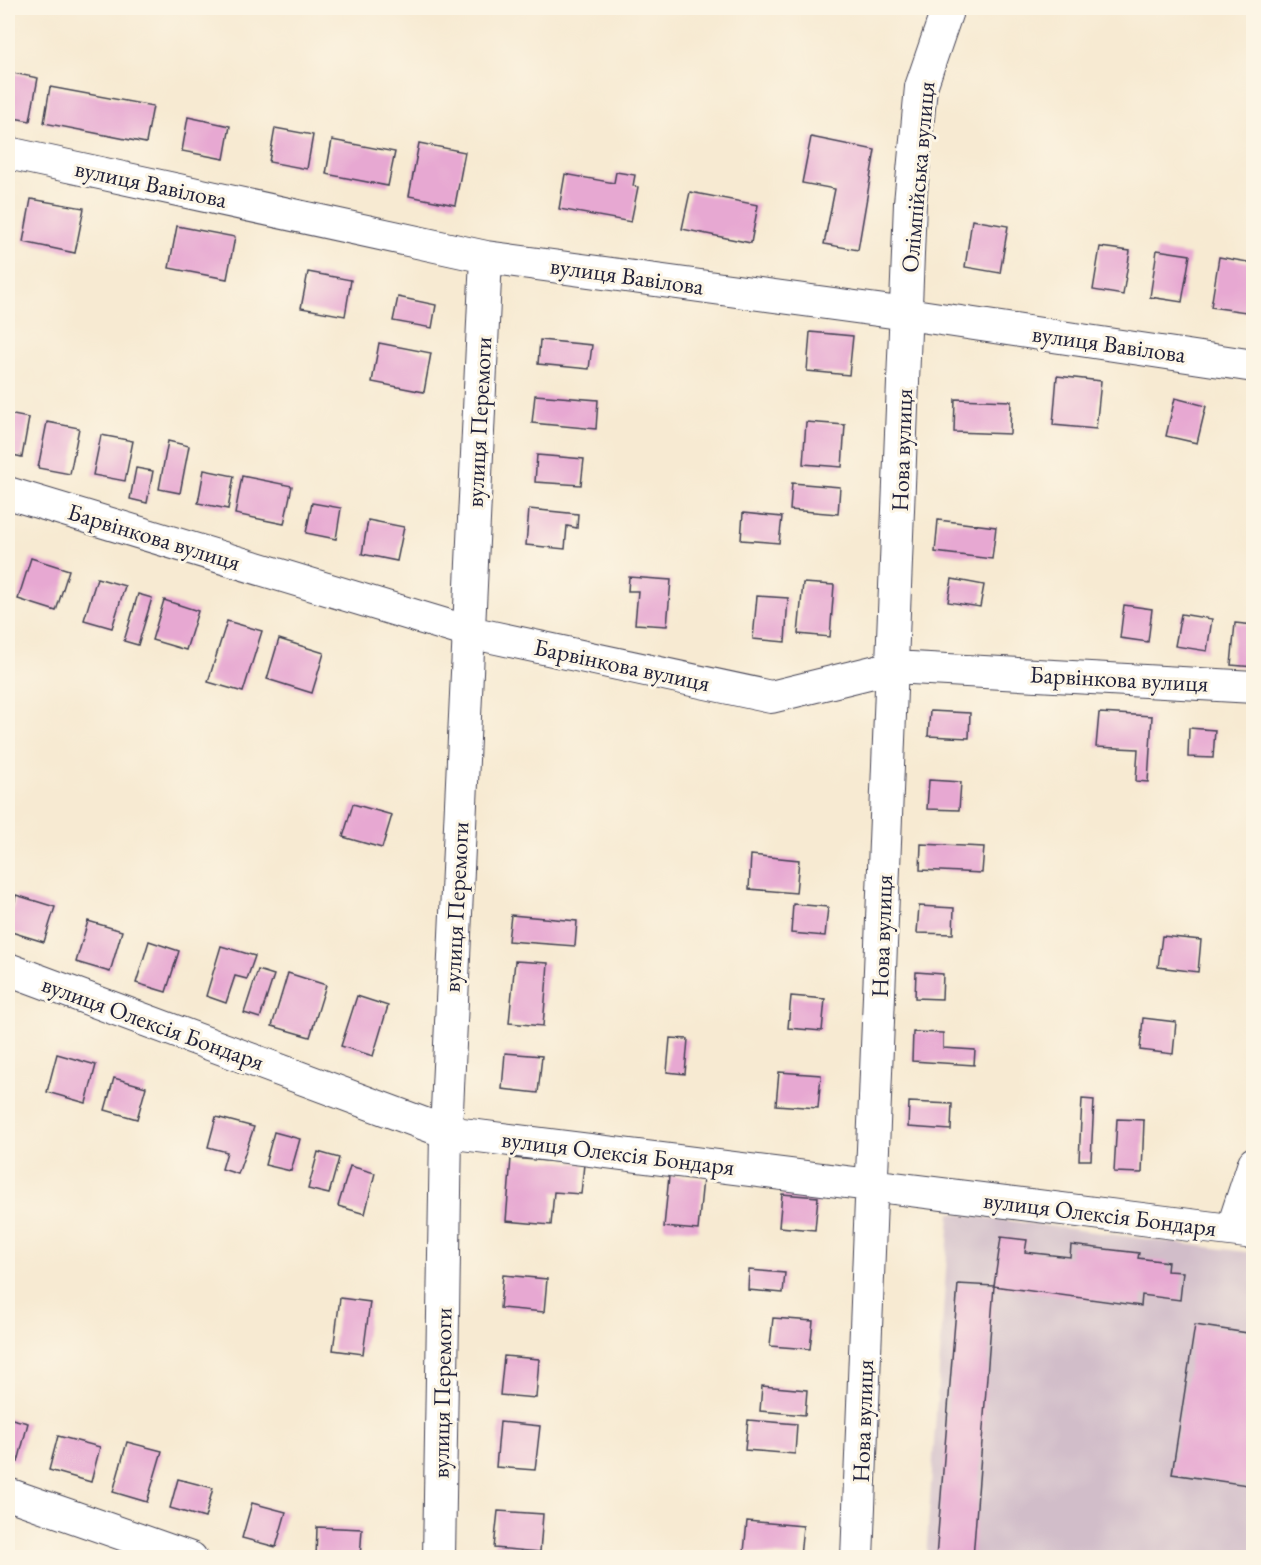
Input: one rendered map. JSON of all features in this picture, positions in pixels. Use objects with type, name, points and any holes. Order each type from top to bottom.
[{"type":"street","name":"Олімпійська вулиця","points":[[907,314],[910,203],[921,87],[948,8]]},
{"type":"street","name":"вулиця Вавілова","points":[[8,153],[486,257],[907,314],[1254,366]]},
{"type":"street","name":"вулиця Перемоги","points":[[439,1557],[446,1131],[486,257]]},
{"type":"street","name":"Нова вулиця","points":[[857,1557],[907,314]]},
{"type":"street","name":"Барвінкова вулиця","points":[[8,494],[469,632],[771,697],[893,667],[1254,687]]},
{"type":"street","name":"вулиця Олексія Бондаря","points":[[8,969],[446,1131],[1243,1232]]},
{"type":"street","points":[[1243,1232],[1254,1164]]},
{"type":"street","points":[[8,1494],[191,1557]]},
{"type":"shaded area","points":[[950,1213],[1253,1253],[1253,1557],[926,1558]]},
{"type":"building","points":[[8,72],[38,78],[30,121],[8,117]]},
{"type":"building","points":[[50,87],[153,106],[146,143],[44,123]]},
{"type":"building","points":[[188,117],[230,126],[224,159],[182,151]]},
{"type":"building","points":[[275,128],[313,135],[307,169],[269,162]]},
{"type":"building","points":[[811,137],[875,150],[858,250],[824,244],[835,189],[802,183]]},
{"type":"building","points":[[332,140],[395,152],[388,186],[326,174]]},
{"type":"building","points":[[419,143],[465,152],[455,205],[409,196]]},
{"type":"building","points":[[616,172],[635,175],[633,186],[638,187],[631,222],[559,209],[565,174],[614,183]]},
{"type":"building","points":[[690,192],[758,205],[751,243],[682,229]]},
{"type":"building","points":[[31,199],[84,208],[75,253],[23,242]]},
{"type":"building","points":[[972,220],[1008,226],[1000,273],[965,267]]},
{"type":"building","points":[[177,226],[235,237],[227,279],[169,268]]},
{"type":"building","points":[[1100,247],[1130,251],[1123,295],[1093,290]]},
{"type":"building","points":[[1157,250],[1190,255],[1182,302],[1150,297]]},
{"type":"building","points":[[1219,257],[1254,263],[1246,312],[1211,307]]},
{"type":"building","points":[[308,272],[351,280],[345,316],[301,308]]},
{"type":"building","points":[[398,297],[436,305],[432,328],[393,321]]},
{"type":"building","points":[[810,332],[853,336],[849,375],[807,371]]},
{"type":"building","points":[[540,340],[592,345],[589,369],[538,364]]},
{"type":"building","points":[[379,343],[431,353],[424,392],[372,382]]},
{"type":"building","points":[[1057,376],[1101,381],[1096,429],[1053,425]]},
{"type":"building","points":[[535,395],[598,400],[596,429],[532,423]]},
{"type":"building","points":[[1175,398],[1206,406],[1197,443],[1166,436]]},
{"type":"building","points":[[955,399],[1011,401],[1010,434],[954,432]]},
{"type":"building","points":[[8,414],[29,418],[22,457],[8,454]]},
{"type":"building","points":[[47,422],[79,428],[70,474],[38,468]]},
{"type":"building","points":[[806,422],[845,425],[842,467],[803,464]]},
{"type":"building","points":[[101,435],[133,441],[125,481],[93,475]]},
{"type":"building","points":[[168,441],[189,446],[180,493],[159,489]]},
{"type":"building","points":[[537,455],[584,459],[581,485],[535,482]]},
{"type":"building","points":[[136,468],[153,471],[147,503],[130,499]]},
{"type":"building","points":[[204,470],[234,476],[228,509],[198,503]]},
{"type":"building","points":[[242,476],[292,486],[284,524],[235,514]]},
{"type":"building","points":[[792,483],[840,487],[838,514],[790,510]]},
{"type":"building","points":[[312,503],[341,508],[336,539],[306,533]]},
{"type":"building","points":[[529,509],[578,514],[577,528],[567,526],[565,549],[526,545]]},
{"type":"building","points":[[743,513],[782,517],[779,543],[741,540]]},
{"type":"building","points":[[368,520],[404,527],[397,561],[362,554]]},
{"type":"building","points":[[938,520],[996,527],[992,559],[935,552]]},
{"type":"building","points":[[31,558],[69,570],[56,611],[18,599]]},
{"type":"building","points":[[629,577],[671,580],[667,626],[635,624],[638,591],[628,591]]},
{"type":"building","points":[[97,578],[125,586],[112,628],[84,620]]},
{"type":"building","points":[[952,579],[984,585],[980,607],[948,602]]},
{"type":"building","points":[[803,583],[834,585],[830,637],[798,634]]},
{"type":"building","points":[[138,594],[152,598],[138,645],[124,641]]},
{"type":"building","points":[[757,596],[788,598],[785,642],[753,639]]},
{"type":"building","points":[[164,600],[198,611],[186,650],[152,640]]},
{"type":"building","points":[[1124,605],[1152,609],[1148,642],[1120,638]]},
{"type":"building","points":[[1181,614],[1212,619],[1207,651],[1175,646]]},
{"type":"building","points":[[227,621],[262,631],[243,692],[208,682]]},
{"type":"building","points":[[1235,623],[1254,625],[1254,667],[1231,665]]},
{"type":"building","points":[[279,639],[324,653],[312,693],[267,679]]},
{"type":"building","points":[[930,711],[970,713],[969,738],[928,736]]},
{"type":"building","points":[[1099,713],[1152,716],[1148,782],[1136,781],[1138,749],[1096,747]]},
{"type":"building","points":[[1189,728],[1215,730],[1213,758],[1188,757]]},
{"type":"building","points":[[929,780],[961,782],[959,810],[927,809]]},
{"type":"building","points":[[353,804],[392,815],[382,848],[343,837]]},
{"type":"building","points":[[921,844],[984,847],[982,873],[920,870]]},
{"type":"building","points":[[751,855],[799,860],[796,893],[749,889]]},
{"type":"building","points":[[16,895],[55,907],[44,942],[8,931]]},
{"type":"building","points":[[793,904],[828,907],[825,936],[791,933]]},
{"type":"building","points":[[919,906],[954,908],[953,934],[917,933]]},
{"type":"building","points":[[511,915],[577,921],[575,946],[508,941]]},
{"type":"building","points":[[88,921],[122,931],[110,972],[76,962]]},
{"type":"building","points":[[1162,936],[1201,940],[1198,972],[1158,967]]},
{"type":"building","points":[[149,941],[179,951],[166,992],[136,983]]},
{"type":"building","points":[[221,946],[255,956],[247,979],[235,976],[226,1003],[206,996]]},
{"type":"building","points":[[515,961],[548,963],[543,1026],[509,1023]]},
{"type":"building","points":[[258,970],[274,975],[260,1018],[244,1013]]},
{"type":"building","points":[[916,972],[943,974],[942,999],[915,998]]},
{"type":"building","points":[[288,973],[326,985],[310,1037],[272,1026]]},
{"type":"building","points":[[357,996],[388,1006],[373,1056],[341,1046]]},
{"type":"building","points":[[791,996],[825,999],[822,1031],[788,1028]]},
{"type":"building","points":[[1143,1018],[1176,1022],[1173,1054],[1140,1050]]},
{"type":"building","points":[[913,1032],[943,1033],[943,1048],[975,1050],[974,1065],[912,1061]]},
{"type":"building","points":[[670,1038],[688,1039],[685,1074],[667,1072]]},
{"type":"building","points":[[505,1053],[542,1056],[538,1093],[502,1089]]},
{"type":"building","points":[[57,1054],[96,1065],[86,1103],[47,1092]]},
{"type":"building","points":[[779,1072],[821,1075],[818,1108],[776,1105]]},
{"type":"building","points":[[114,1078],[146,1087],[137,1119],[105,1110]]},
{"type":"building","points":[[1082,1099],[1094,1100],[1091,1160],[1079,1160]]},
{"type":"building","points":[[909,1102],[952,1104],[951,1130],[908,1127]]},
{"type":"building","points":[[216,1117],[254,1127],[238,1174],[222,1169],[227,1152],[208,1147]]},
{"type":"building","points":[[1117,1119],[1144,1120],[1142,1173],[1114,1172]]},
{"type":"building","points":[[274,1132],[300,1139],[291,1171],[265,1165]]},
{"type":"building","points":[[318,1152],[339,1158],[329,1194],[308,1189]]},
{"type":"building","points":[[511,1158],[584,1164],[581,1194],[554,1192],[551,1225],[506,1221]]},
{"type":"building","points":[[350,1166],[375,1173],[365,1214],[338,1206]]},
{"type":"building","points":[[669,1176],[703,1179],[698,1230],[664,1227]]},
{"type":"building","points":[[782,1194],[818,1197],[815,1230],[779,1227]]},
{"type":"building","points":[[1001,1237],[1027,1240],[1025,1252],[1070,1257],[1071,1245],[1139,1253],[1138,1258],[1168,1262],[1167,1271],[1183,1272],[1180,1300],[1142,1295],[1141,1306],[994,1286]]},
{"type":"building","points":[[749,1270],[785,1273],[783,1293],[748,1290]]},
{"type":"building","points":[[503,1275],[547,1279],[544,1312],[500,1308]]},
{"type":"building","points":[[958,1284],[994,1286],[973,1558],[936,1558]]},
{"type":"building","points":[[340,1298],[370,1302],[363,1354],[333,1350]]},
{"type":"building","points":[[773,1318],[813,1321],[810,1349],[770,1346]]},
{"type":"building","points":[[1195,1325],[1254,1334],[1254,1486],[1172,1474]]},
{"type":"building","points":[[504,1356],[539,1359],[536,1398],[500,1395]]},
{"type":"building","points":[[762,1386],[807,1390],[805,1415],[760,1411]]},
{"type":"building","points":[[8,1418],[28,1423],[18,1462],[8,1459]]},
{"type":"building","points":[[748,1420],[797,1424],[795,1454],[745,1450]]},
{"type":"building","points":[[500,1422],[540,1426],[535,1470],[496,1467]]},
{"type":"building","points":[[58,1436],[100,1447],[91,1482],[49,1470]]},
{"type":"building","points":[[127,1442],[162,1451],[147,1502],[113,1492]]},
{"type":"building","points":[[178,1479],[213,1488],[205,1518],[170,1508]]},
{"type":"building","points":[[252,1503],[286,1512],[276,1547],[242,1538]]},
{"type":"building","points":[[498,1511],[543,1514],[540,1552],[494,1548]]},
{"type":"building","points":[[747,1521],[803,1526],[800,1557],[744,1552]]},
{"type":"building","points":[[317,1527],[362,1529],[360,1558],[316,1558]]}]
